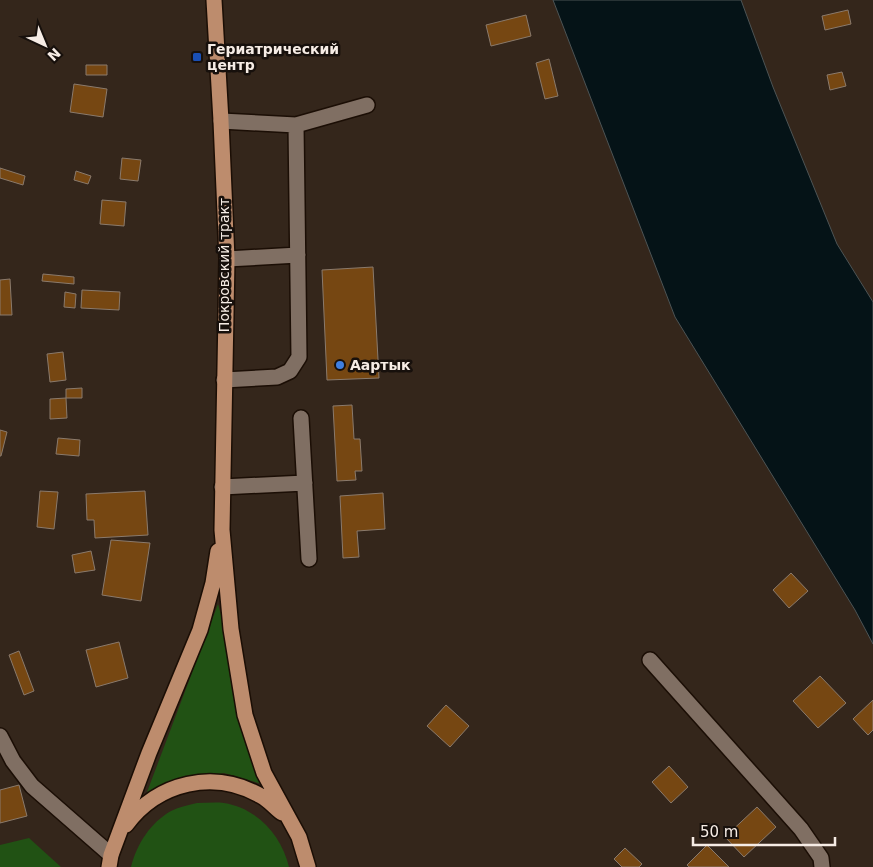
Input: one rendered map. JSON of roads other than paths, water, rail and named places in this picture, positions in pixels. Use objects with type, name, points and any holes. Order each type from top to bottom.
[{"type":"main road","name":"Покровский тракт","points":[[214,0],[222,121],[227,259],[222,530]]},
{"type":"main road","points":[[110,861],[149,753],[200,630],[214,583],[222,530]]},
{"type":"main road","points":[[222,530],[231,629],[245,715],[264,772],[299,837],[308,867]]},
{"type":"main road","points":[[119,835],[135,813],[157,796],[182,785],[210,781],[237,785],[262,796],[283,814],[299,837]]},
{"type":"street","points":[[222,121],[296,125],[366,105]]},
{"type":"street","points":[[224,380],[277,377],[290,371],[299,357],[296,125]]},
{"type":"street","points":[[227,259],[298,256]]},
{"type":"street","points":[[301,418],[309,559]]},
{"type":"street","points":[[222,487],[305,483]]},
{"type":"street","points":[[650,660],[801,828],[821,858],[822,867]]},
{"type":"street","points":[[0,736],[14,761],[32,786],[110,861]]},
{"type":"place","name":"Гериатрический центр","points":[[197,57]]},
{"type":"place","name":"Аартык","points":[[340,365]]}]
